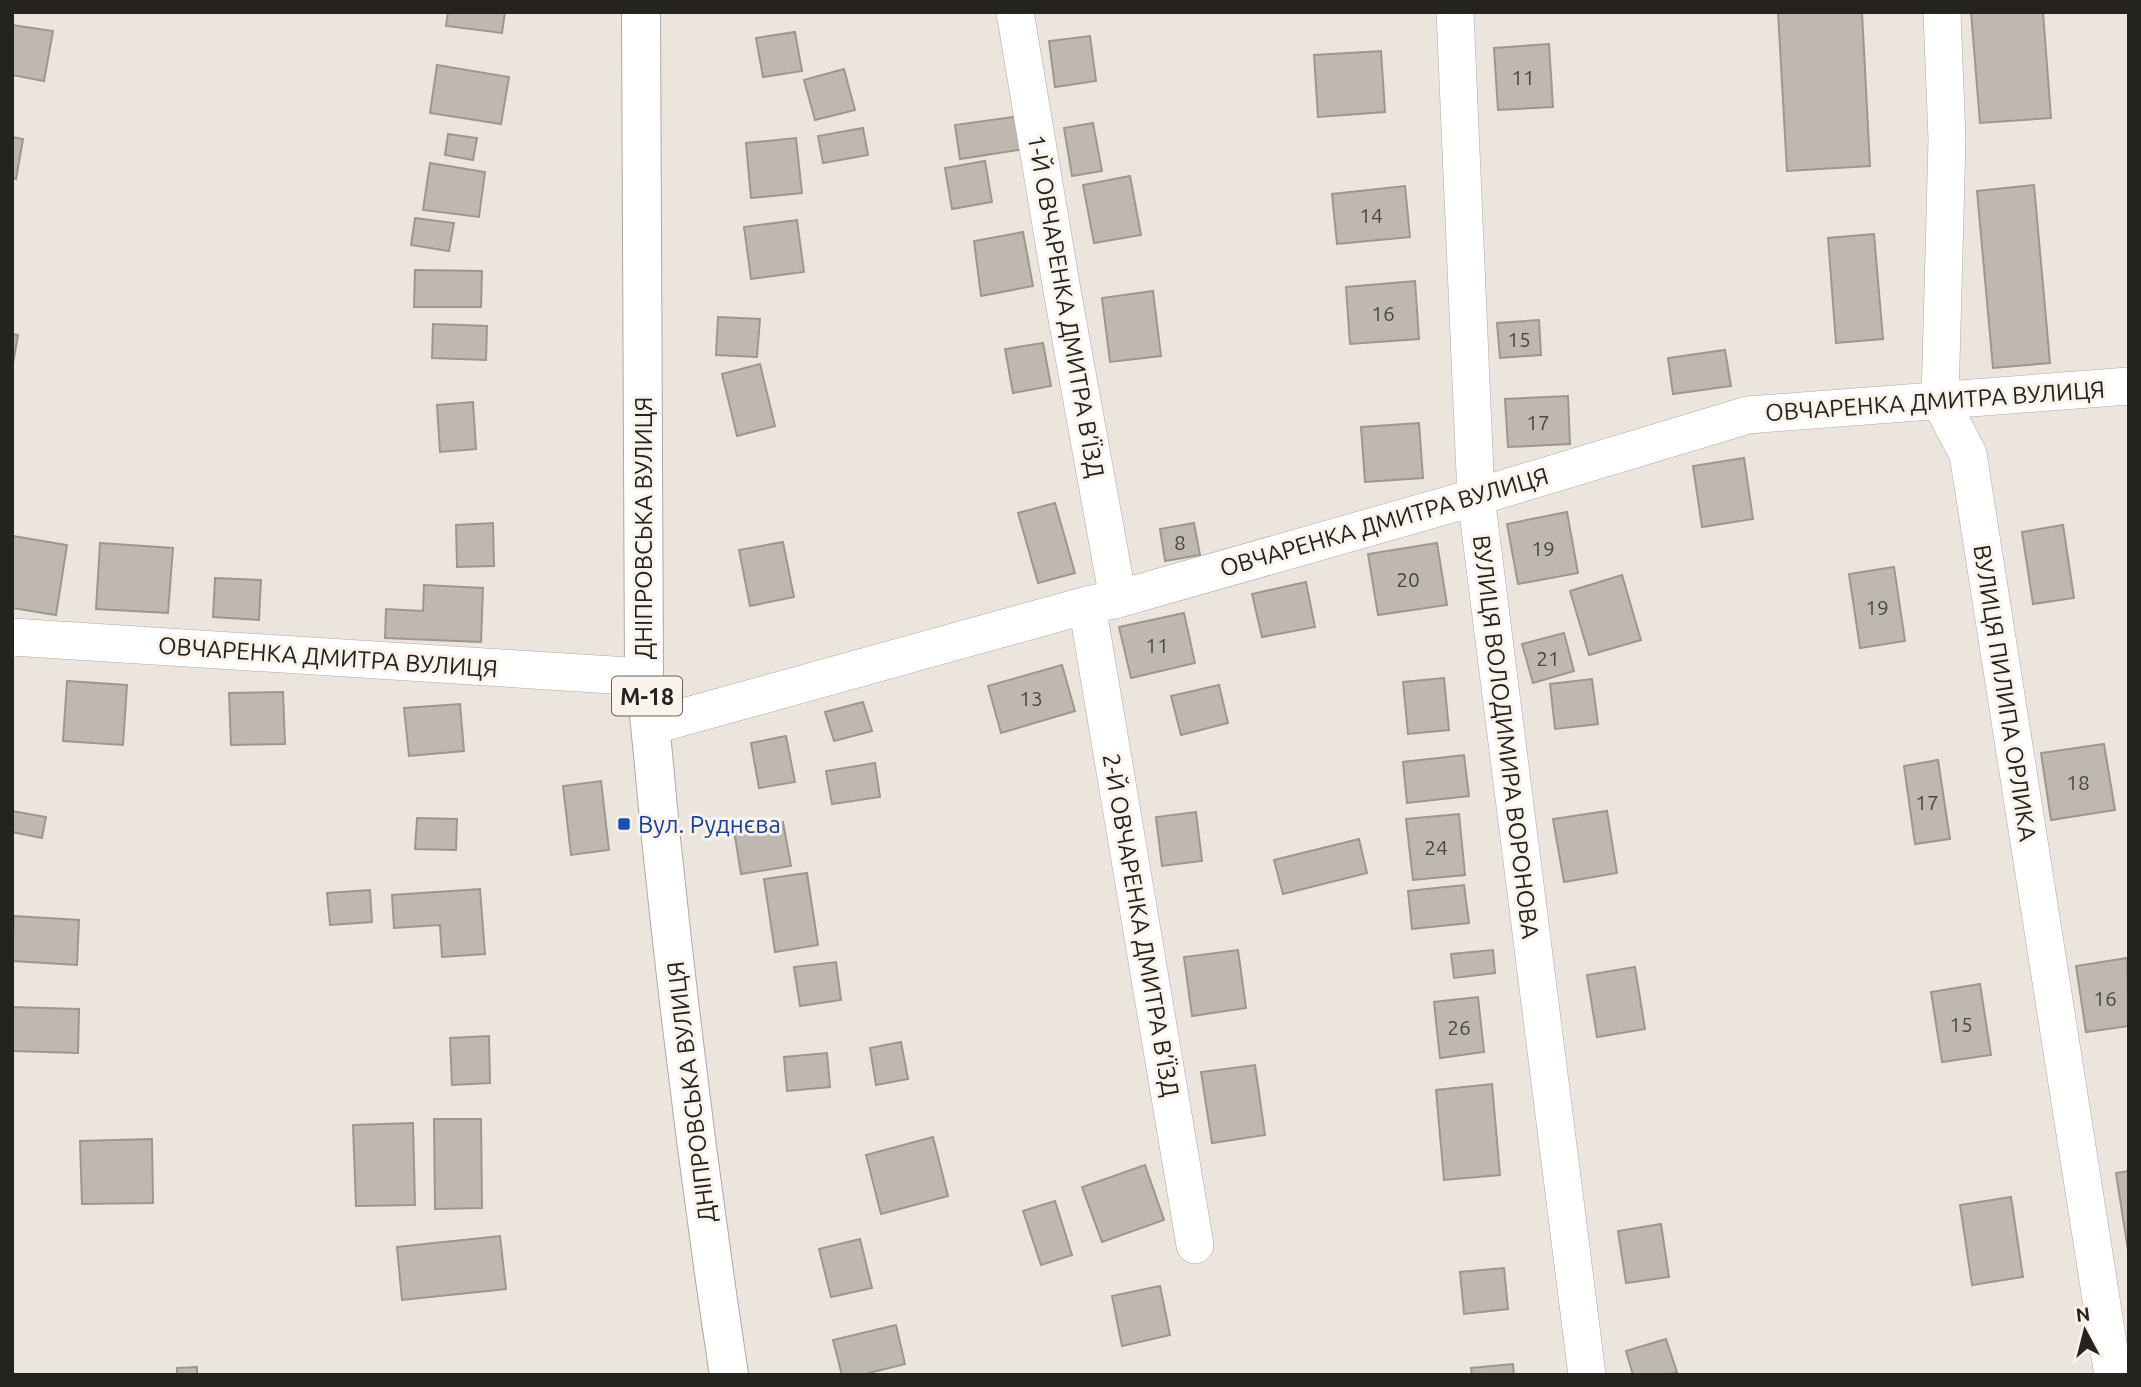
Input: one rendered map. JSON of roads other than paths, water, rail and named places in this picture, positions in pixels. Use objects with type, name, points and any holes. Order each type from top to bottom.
[{"type":"highway","name":"ДНІПРОВСЬКА ВУЛИЦЯ","points":[[641,12],[644,677],[708,1241],[729,1375]]},
{"type":"street","name":"1-Й ОВЧАРЕНКА ДМИТРА В’ЇЗД","points":[[1015,12],[1063,296],[1102,602]]},
{"type":"street","name":"ВУЛИЦЯ ВОЛОДИМИРА ВОРОНОВА","points":[[1455,12],[1476,497],[1587,1375]]},
{"type":"street","name":"ВУЛИЦЯ ПИЛИПА ОРЛИКА","points":[[1942,12],[1947,140],[1940,401],[1968,454],[2113,1375]]},
{"type":"street","name":"ОВЧАРЕНКА ДМИТРА ВУЛИЦЯ","points":[[651,726],[1476,497],[1748,415],[2129,386]]},
{"type":"street","name":"2-Й ОВЧАРЕНКА ДМИТРА В’ЇЗД","points":[[1102,602],[1195,1245]]},
{"type":"street","name":"ОВЧАРЕНКА ДМИТРА ВУЛИЦЯ","points":[[12,637],[644,677]]},
{"type":"place","name":"Вул. Руднєва","points":[[624,824]]}]
